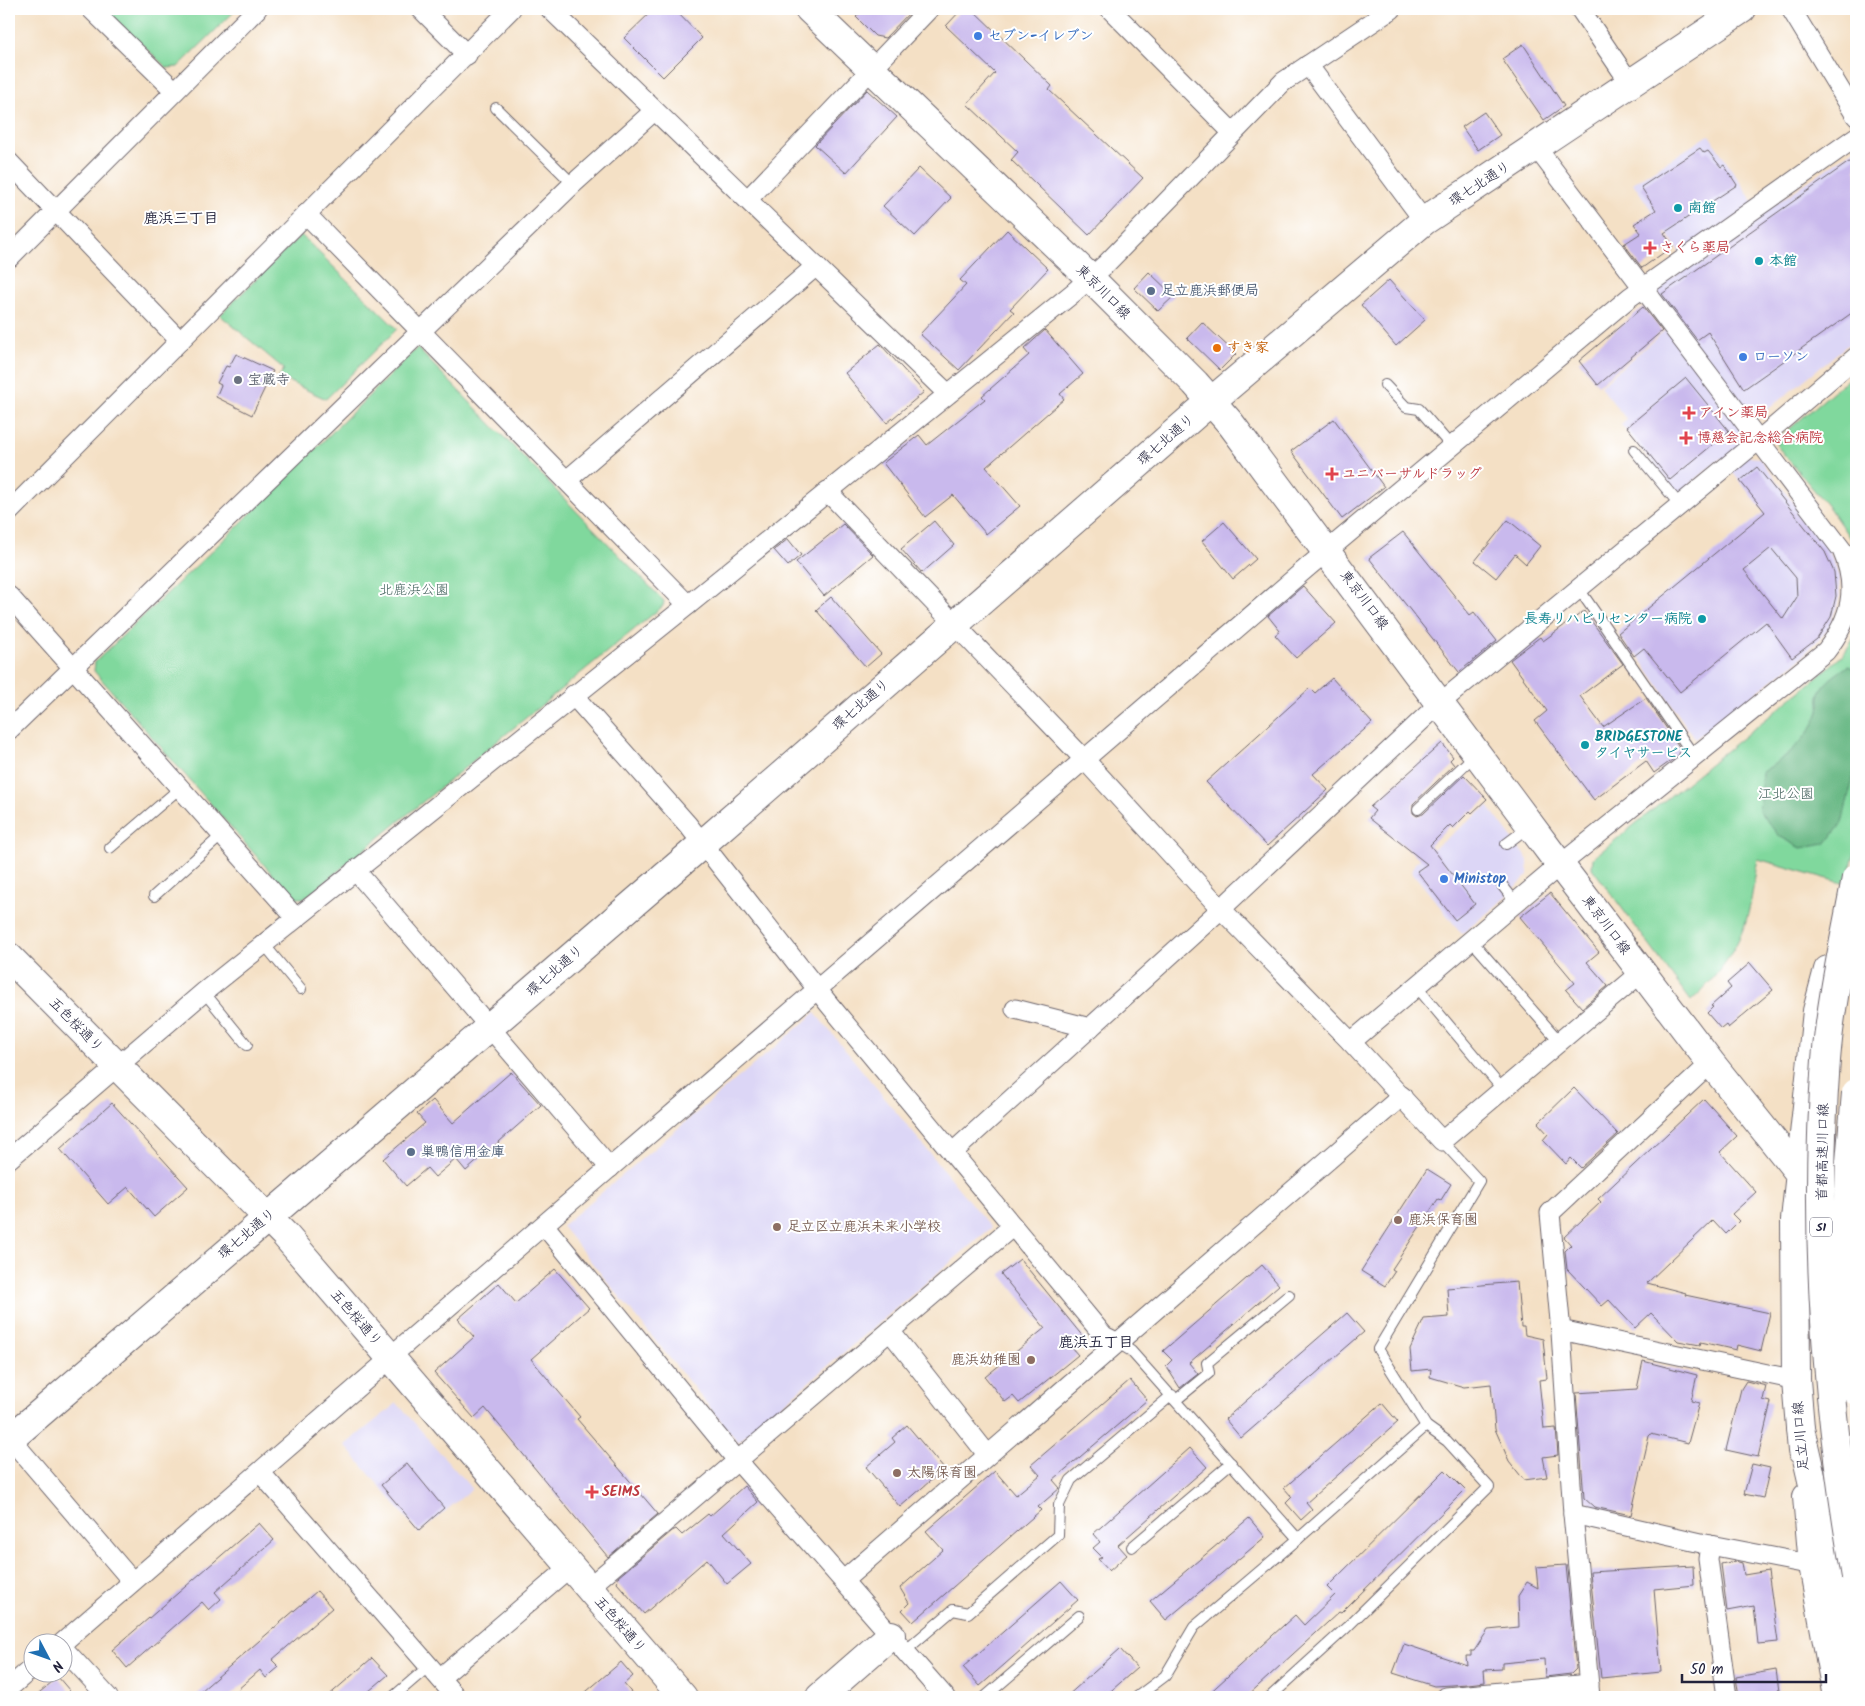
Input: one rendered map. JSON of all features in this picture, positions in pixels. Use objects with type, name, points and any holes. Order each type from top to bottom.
[{"type":"main road","name":"東京川口線","points":[[809,9],[1090,278],[1212,401],[1327,551],[1530,826],[1711,1063],[1856,1247]]},
{"type":"main road","name":"環七北通り","points":[[9,1439],[702,844],[1212,401],[1424,221],[1742,9]]},
{"type":"main road","name":"首都高速川口線","points":[[1846,1583],[1825,1331],[1820,1164],[1826,1059],[1838,972],[1856,878]]},
{"type":"main road","name":"足立川口線","points":[[1837,1697],[1813,1565],[1800,1428],[1796,1380],[1795,1220],[1798,1172],[1817,1010],[1830,961],[1856,910]]},
{"type":"main road","name":"五色桜通り","points":[[9,957],[268,1217],[683,1697]]},
{"type":"main road","name":"首都高速川口線","points":[[1856,1093],[1850,1162],[1848,1251],[1856,1391]]},
{"type":"main road","name":"S1","points":[[1800,1428],[1846,1583],[1856,1696]]},
{"type":"main road","points":[[820,1697],[898,1643]]},
{"type":"street","points":[[91,9],[175,91]]},
{"type":"street","points":[[9,258],[257,9]]},
{"type":"street","points":[[421,9],[467,55]]},
{"type":"street","points":[[9,512],[511,9]]},
{"type":"street","points":[[550,9],[948,394]]},
{"type":"street","points":[[748,199],[929,9]]},
{"type":"street","points":[[1110,9],[1233,133]]},
{"type":"street","points":[[9,1159],[264,943],[688,605],[1090,278],[1283,82],[1392,9]]},
{"type":"street","points":[[1580,9],[1630,83]]},
{"type":"street","points":[[1791,9],[1856,116]]},
{"type":"street","points":[[1308,65],[1424,221]]},
{"type":"street","points":[[9,730],[573,184],[654,111]]},
{"type":"street","points":[[72,1634],[1084,759],[1451,446],[1642,287],[1856,136]]},
{"type":"street","points":[[1350,1042],[1560,865],[1826,651],[1846,621],[1852,582],[1842,550],[1760,439],[1536,147]]},
{"type":"street","points":[[9,162],[180,341]]},
{"type":"street","points":[[306,214],[688,605]]},
{"type":"street","points":[[567,480],[816,266]]},
{"type":"street","points":[[952,1153],[1221,909],[1440,704],[1856,357]]},
{"type":"street","points":[[827,491],[1084,759],[1221,909],[1402,1096],[1442,1141],[1642,972]]},
{"type":"street","points":[[9,596],[295,918]]},
{"type":"street","points":[[573,695],[702,844],[818,990],[1104,1336],[1118,1344]]},
{"type":"street","points":[[355,870],[610,1168]]},
{"type":"street","points":[[1015,1009],[1090,1028]]},
{"type":"street","points":[[1446,1697],[1589,1691],[1573,1514],[1561,1332],[1550,1212],[1711,1063]]},
{"type":"street","points":[[844,1580],[1402,1096]]},
{"type":"street","points":[[544,1225],[737,1460],[945,1697]]},
{"type":"street","points":[[588,1588],[1013,1226]]},
{"type":"street","points":[[890,1331],[987,1454]]},
{"type":"street","points":[[1561,1332],[1570,1332],[1796,1380]]},
{"type":"street","points":[[9,1439],[132,1581]]},
{"type":"street","points":[[260,1472],[456,1697]]},
{"type":"street","points":[[1573,1514],[1710,1545],[1813,1565]]},
{"type":"street","points":[[1710,1545],[1708,1558],[1727,1697]]},
{"type":"street","points":[[434,1672],[570,1567]]},
{"type":"street","points":[[72,1658],[108,1697]]},
{"type":"street","points":[[9,1688],[22,1677]]},
{"type":"lane","points":[[496,108],[573,184]]},
{"type":"lane","points":[[1385,385],[1406,407],[1419,409],[1451,446]]},
{"type":"lane","points":[[1634,450],[1680,504]]},
{"type":"lane","points":[[1579,589],[1694,756]]},
{"type":"lane","points":[[1418,809],[1477,753]]},
{"type":"lane","points":[[110,848],[180,788]]},
{"type":"lane","points":[[1506,844],[1530,826]]},
{"type":"lane","points":[[154,896],[222,835]]},
{"type":"lane","points":[[1502,885],[1516,903]]},
{"type":"lane","points":[[1471,940],[1560,1042]]},
{"type":"lane","points":[[264,943],[300,989]]},
{"type":"lane","points":[[1416,986],[1503,1090]]},
{"type":"lane","points":[[204,992],[247,1045]]},
{"type":"lane","points":[[1270,1697],[1342,1632],[1489,1487],[1447,1441],[1426,1426],[1378,1349],[1479,1182],[1442,1141]]},
{"type":"lane","points":[[898,1643],[953,1610],[968,1613],[1058,1535],[1059,1505],[1071,1480],[1208,1372],[1207,1363],[1289,1295]]},
{"type":"lane","points":[[1118,1344],[1132,1351],[1298,1539]]},
{"type":"lane","points":[[1137,1697],[1165,1676],[1194,1627],[1298,1539],[1426,1426]]},
{"type":"lane","points":[[1132,1547],[1231,1462]]},
{"type":"lane","points":[[985,1697],[1079,1616]]},
{"type":"lane","points":[[393,1697],[434,1672]]},
{"type":"shaded area","name":"博慈会記念総合病院","points":[[1709,135],[1761,214],[1856,148],[1856,338],[1741,431],[1739,444],[1750,457],[1759,458],[1828,547],[1839,574],[1840,598],[1828,630],[1799,660],[1695,739],[1620,629],[1764,512],[1721,458],[1681,492],[1676,491],[1621,425],[1627,420],[1600,386],[1677,320],[1658,294],[1659,286],[1689,266],[1633,183]]},
{"type":"shaded area","points":[[1488,806],[1528,860],[1528,875],[1497,905],[1462,934],[1412,872],[1415,863]]},
{"type":"shaded area","name":"足立区立鹿浜未来小学校","points":[[815,1013],[991,1228],[738,1442],[562,1226]]},
{"type":"shaded area","points":[[397,1403],[472,1489],[419,1533],[345,1445]]},
{"type":"green space","points":[[104,9],[237,9],[178,67],[167,68]]},
{"type":"green space","points":[[301,235],[397,329],[326,399],[279,377],[284,369],[220,315]]},
{"type":"green space","name":"北鹿浜公園","points":[[417,348],[664,601],[663,606],[305,898],[293,898],[94,671],[95,662],[236,528]]},
{"type":"green space","points":[[1856,372],[1856,547],[1830,509],[1777,446],[1780,437]]},
{"type":"green space","name":"江北公園","points":[[1856,635],[1856,849],[1846,884],[1758,859],[1746,921],[1737,943],[1724,964],[1691,1001],[1592,868],[1593,858],[1813,681],[1843,655]]},
{"type":"green space","points":[[1848,666],[1856,669],[1856,766],[1842,823],[1826,844],[1801,848],[1779,836],[1759,811],[1762,772],[1788,754],[1803,739],[1810,730],[1819,711],[1819,696],[1823,686]]},
{"type":"building","points":[[654,9],[674,9],[702,38],[663,77],[624,38]]},
{"type":"building","points":[[864,9],[913,9],[885,38],[875,36],[856,17]]},
{"type":"building","points":[[962,9],[972,9],[1052,86],[1049,90],[1143,178],[1089,235],[1011,160],[1018,152],[967,104],[995,73],[946,26]]},
{"type":"building","points":[[1523,44],[1564,106],[1544,120],[1502,59]]},
{"type":"building","points":[[867,90],[897,117],[846,173],[815,145]]},
{"type":"building","points":[[1484,112],[1500,135],[1478,150],[1462,127]]},
{"type":"building","name":"南館","points":[[1700,148],[1704,153],[1708,151],[1721,167],[1724,165],[1737,185],[1664,233],[1673,246],[1642,268],[1624,244],[1641,233],[1634,224],[1656,210],[1641,187]]},
{"type":"building","points":[[1856,157],[1856,310],[1744,389],[1708,332],[1697,340],[1662,294]]},
{"type":"building","points":[[919,168],[951,198],[915,236],[883,206]]},
{"type":"building","points":[[1007,230],[1048,269],[1010,309],[1014,312],[959,370],[920,334],[966,285],[960,280]]},
{"type":"building","points":[[1149,272],[1174,296],[1158,311],[1134,288]]},
{"type":"building","points":[[1389,280],[1425,320],[1396,346],[1361,305]]},
{"type":"building","points":[[1643,307],[1662,331],[1598,385],[1579,361]]},
{"type":"building","points":[[1202,322],[1236,354],[1220,370],[1187,338]]},
{"type":"building","points":[[1045,330],[1083,374],[1060,394],[1064,399],[986,467],[1020,506],[986,534],[953,495],[925,517],[883,463],[919,435],[927,445],[985,399],[982,396],[1029,355],[1024,349]]},
{"type":"building","points":[[880,344],[924,392],[887,423],[845,373]]},
{"type":"building","points":[[236,354],[273,371],[252,415],[216,397],[221,385],[217,383],[226,366],[229,367]]},
{"type":"building","points":[[1686,378],[1729,431],[1670,480],[1627,427]]},
{"type":"building","points":[[1334,419],[1384,487],[1342,519],[1291,451]]},
{"type":"building","points":[[1757,467],[1825,552],[1834,572],[1836,596],[1831,617],[1817,639],[1792,658],[1766,622],[1680,692],[1644,648],[1634,656],[1618,633],[1765,512],[1740,481]],"holes":[[[1771,548],[1796,578],[1797,597],[1783,619],[1744,570]]]},
{"type":"building","points":[[1508,520],[1540,546],[1526,564],[1515,554],[1496,578],[1475,561]]},
{"type":"building","points":[[934,521],[954,545],[922,573],[901,549]]},
{"type":"building","points":[[1224,522],[1256,559],[1233,579],[1202,541]]},
{"type":"building","points":[[843,524],[873,555],[824,596],[796,562]]},
{"type":"building","points":[[1403,532],[1470,615],[1474,612],[1497,641],[1459,672],[1369,558]]},
{"type":"building","points":[[788,539],[801,555],[788,566],[774,550]]},
{"type":"building","points":[[1303,586],[1336,623],[1296,658],[1275,635],[1280,631],[1268,616]]},
{"type":"building","points":[[831,597],[881,654],[866,667],[816,610]]},
{"type":"building","points":[[1584,611],[1623,664],[1580,696],[1603,727],[1646,698],[1680,748],[1679,755],[1654,773],[1646,761],[1594,800],[1535,721],[1547,711],[1510,660],[1540,637],[1543,641]]},
{"type":"building","points":[[1332,678],[1372,723],[1313,774],[1328,790],[1267,846],[1206,782],[1310,688],[1315,693]]},
{"type":"building","points":[[1442,743],[1453,757],[1450,760],[1454,765],[1413,804],[1413,813],[1417,816],[1423,814],[1464,775],[1487,799],[1472,813],[1470,811],[1453,828],[1450,825],[1430,845],[1475,904],[1455,920],[1417,871],[1427,864],[1369,818],[1375,811],[1370,807]]},
{"type":"building","points":[[1550,893],[1599,952],[1587,962],[1608,986],[1582,1008],[1566,990],[1575,983],[1520,917]]},
{"type":"building","points":[[1750,963],[1773,990],[1728,1028],[1726,1025],[1721,1029],[1707,1013],[1713,1007],[1711,1006],[1731,988],[1727,983]]},
{"type":"building","points":[[511,1072],[541,1105],[466,1171],[456,1159],[435,1177],[427,1168],[406,1186],[383,1159],[425,1123],[417,1114],[433,1100],[453,1123]]},
{"type":"building","points":[[1574,1088],[1618,1134],[1581,1168],[1571,1158],[1566,1164],[1543,1140],[1548,1134],[1538,1123]]},
{"type":"building","points":[[1704,1099],[1737,1136],[1720,1152],[1756,1192],[1732,1214],[1739,1221],[1726,1234],[1713,1220],[1647,1283],[1686,1293],[1685,1295],[1770,1313],[1761,1351],[1737,1345],[1736,1350],[1701,1342],[1700,1345],[1678,1341],[1651,1313],[1635,1328],[1609,1300],[1602,1306],[1567,1269],[1565,1251],[1571,1245],[1564,1237],[1601,1202],[1598,1199]]},
{"type":"building","points":[[112,1103],[188,1187],[154,1217],[128,1187],[108,1204],[60,1149]]},
{"type":"building","points":[[1427,1169],[1451,1184],[1441,1200],[1438,1199],[1392,1269],[1395,1271],[1385,1286],[1361,1271]]},
{"type":"building","points":[[1020,1259],[1084,1338],[1072,1348],[1078,1355],[1019,1403],[1013,1396],[1005,1402],[985,1377],[1045,1328],[1001,1274]]},
{"type":"building","points":[[1262,1265],[1279,1285],[1189,1363],[1198,1374],[1180,1388],[1166,1366],[1172,1360],[1163,1351]]},
{"type":"building","points":[[555,1269],[589,1308],[531,1359],[580,1417],[577,1419],[658,1514],[608,1557],[485,1408],[474,1418],[434,1373],[474,1337],[458,1319],[499,1283],[516,1303]]},
{"type":"building","points":[[1517,1282],[1521,1327],[1524,1327],[1525,1335],[1543,1339],[1547,1379],[1539,1380],[1544,1429],[1556,1428],[1558,1455],[1543,1457],[1547,1477],[1524,1480],[1509,1461],[1495,1429],[1491,1384],[1464,1387],[1430,1377],[1431,1369],[1412,1371],[1410,1349],[1424,1319],[1449,1317],[1447,1288]]},
{"type":"building","points":[[1347,1313],[1364,1332],[1241,1438],[1225,1419]]},
{"type":"building","points":[[1643,1361],[1697,1375],[1691,1401],[1699,1403],[1688,1443],[1651,1434],[1649,1436],[1631,1515],[1594,1507],[1584,1498],[1576,1393],[1637,1389]]},
{"type":"building","points":[[1130,1380],[1147,1400],[1053,1480],[1060,1488],[1038,1507],[1041,1510],[913,1622],[902,1610],[909,1603],[900,1588],[943,1550],[926,1531],[995,1471],[1016,1495],[1040,1475],[1031,1465]]},
{"type":"building","points":[[1746,1381],[1766,1386],[1763,1400],[1771,1402],[1758,1457],[1726,1450],[1741,1389]]},
{"type":"building","points":[[1382,1403],[1398,1422],[1306,1503],[1312,1510],[1301,1520],[1286,1503],[1292,1497],[1284,1488]]},
{"type":"building","points":[[907,1425],[944,1469],[900,1507],[866,1467],[895,1442],[892,1438]]},
{"type":"building","points":[[1190,1448],[1207,1467],[1118,1545],[1127,1555],[1109,1571],[1098,1559],[1102,1557],[1093,1548],[1100,1542],[1093,1534]]},
{"type":"building","points":[[407,1463],[444,1508],[419,1530],[381,1485]]},
{"type":"building","points":[[1752,1464],[1770,1468],[1763,1498],[1744,1494]]},
{"type":"building","points":[[1445,1470],[1465,1490],[1341,1613],[1339,1612],[1246,1697],[1205,1697],[1295,1615],[1304,1625],[1335,1595],[1327,1587]]},
{"type":"building","points":[[744,1486],[758,1502],[724,1533],[751,1564],[727,1584],[707,1559],[644,1614],[617,1583],[618,1577],[672,1531],[676,1529],[682,1535],[708,1514],[710,1516]]},
{"type":"building","points":[[1249,1518],[1265,1537],[1166,1620],[1150,1601]]},
{"type":"building","points":[[259,1523],[274,1540],[215,1592],[221,1599],[209,1610],[202,1602],[127,1668],[112,1650]]},
{"type":"building","points":[[1735,1561],[1742,1563],[1744,1575],[1768,1571],[1778,1642],[1758,1644],[1754,1606],[1727,1611],[1721,1564]]},
{"type":"building","points":[[1566,1565],[1576,1669],[1571,1674],[1545,1677],[1544,1659],[1502,1663],[1502,1669],[1484,1670],[1485,1682],[1468,1684],[1434,1686],[1393,1673],[1404,1644],[1467,1665],[1466,1656],[1471,1656],[1471,1651],[1474,1651],[1488,1630],[1519,1627],[1518,1596],[1527,1582],[1538,1588],[1536,1567]]},
{"type":"building","points":[[1693,1566],[1694,1585],[1654,1589],[1661,1672],[1601,1678],[1590,1572]]},
{"type":"building","points":[[1061,1581],[1078,1600],[980,1686],[963,1667]]},
{"type":"building","points":[[317,1591],[332,1608],[272,1660],[279,1667],[266,1678],[260,1670],[229,1697],[194,1697]]},
{"type":"building","points":[[1120,1649],[1137,1668],[1104,1697],[1066,1697]]},
{"type":"building","points":[[372,1658],[388,1675],[362,1697],[327,1697]]},
{"type":"building","points":[[621,1662],[633,1676],[624,1684],[635,1697],[580,1697]]},
{"type":"building","points":[[1776,1670],[1779,1691],[1739,1697],[1736,1677]]},
{"type":"building","points":[[50,1684],[64,1684],[75,1697],[34,1697]]},
{"type":"place","name":"セブン-イレブン","points":[[978,36]]},
{"type":"place","name":"南館","points":[[1678,208]]},
{"type":"place","name":"さくら薬局","points":[[1650,248]]},
{"type":"place","name":"本館","points":[[1759,261]]},
{"type":"place","name":"足立鹿浜郵便局","points":[[1151,291]]},
{"type":"place","name":"すき家","points":[[1217,348]]},
{"type":"place","name":"ローソン","points":[[1743,357]]},
{"type":"place","name":"宝蔵寺","points":[[238,380]]},
{"type":"place","name":"アイン薬局","points":[[1689,413]]},
{"type":"place","name":"博慈会記念総合病院","points":[[1686,438]]},
{"type":"place","name":"ユニバーサルドラッグ","points":[[1332,474]]},
{"type":"place","name":"長寿リハビリセンター病院","points":[[1702,619]]},
{"type":"place","name":"BRIDGESTONE タイヤサービス","points":[[1585,745]]},
{"type":"place","name":"Ministop","points":[[1444,879]]},
{"type":"place","name":"巣鴨信用金庫","points":[[411,1152]]},
{"type":"place","name":"鹿浜保育園","points":[[1398,1220]]},
{"type":"place","name":"足立区立鹿浜未来小学校","points":[[777,1227]]},
{"type":"place","name":"鹿浜幼稚園","points":[[1031,1360]]},
{"type":"place","name":"太陽保育園","points":[[897,1473]]},
{"type":"place","name":"SEIMS","points":[[592,1492]]},
{"type":"district","name":"鹿浜三丁目","points":[[181,219]]},
{"type":"district","name":"鹿浜五丁目","points":[[1096,1343]]}]
